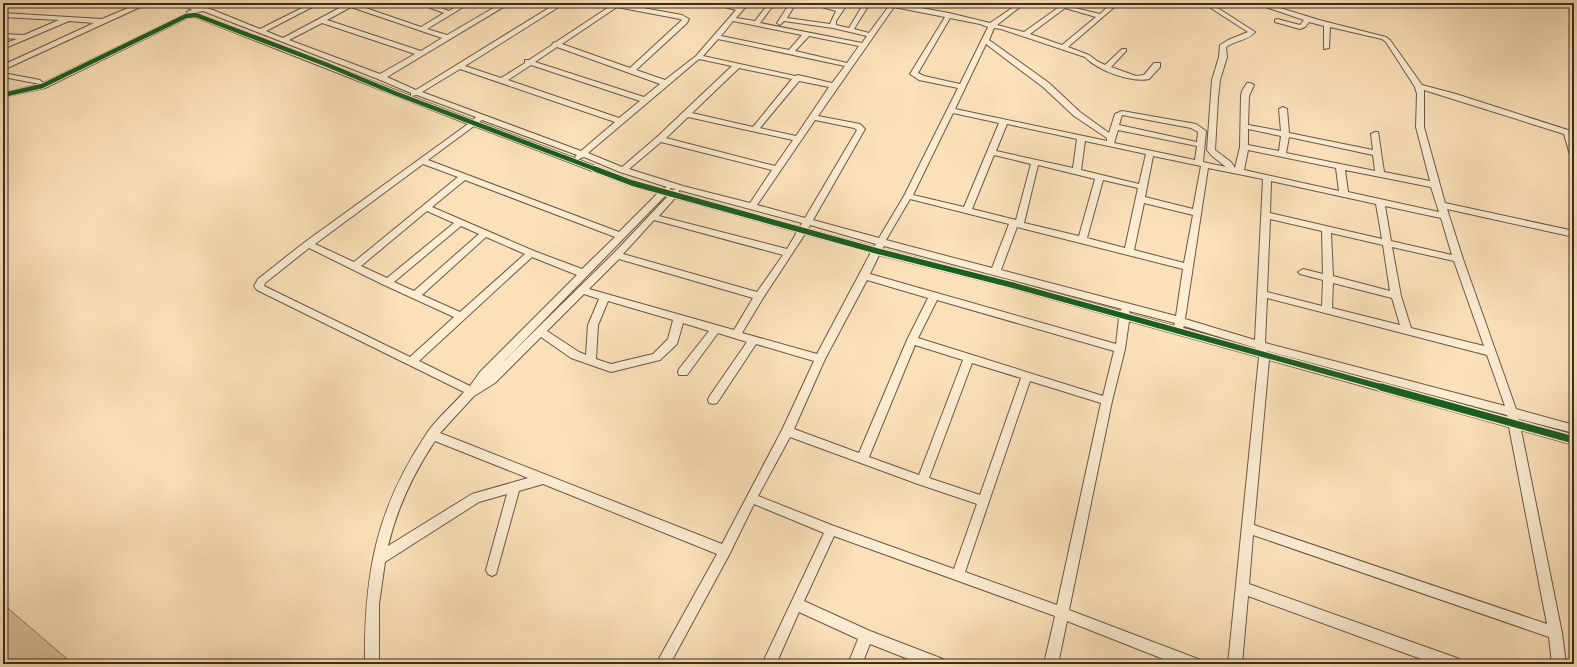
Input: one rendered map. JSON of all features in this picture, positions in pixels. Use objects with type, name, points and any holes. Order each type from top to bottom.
[{"type":"street","points":[[3,68],[103,21],[146,3]]},
{"type":"street","points":[[184,3],[198,13],[234,29],[408,98],[475,122],[632,183],[669,191],[802,230],[995,273],[1125,313],[1178,332],[1262,350],[1512,412],[1574,429]]},
{"type":"street","points":[[3,95],[42,86],[186,16],[198,13],[212,3]]},
{"type":"street","points":[[260,31],[317,3]]},
{"type":"street","points":[[423,3],[449,13]]},
{"type":"street","points":[[423,28],[467,3]]},
{"type":"street","points":[[381,77],[507,3]]},
{"type":"street","points":[[408,98],[562,3]]},
{"type":"street","points":[[713,3],[743,6]]},
{"type":"street","points":[[756,24],[772,3]]},
{"type":"street","points":[[776,28],[793,3]]},
{"type":"street","points":[[811,3],[840,10]]},
{"type":"street","points":[[833,26],[833,21],[845,3]]},
{"type":"street","points":[[850,31],[867,3]]},
{"type":"street","points":[[881,3],[944,13],[982,22],[991,26],[1002,27],[1087,56],[1094,63],[1140,79],[1146,77],[1157,65]]},
{"type":"street","points":[[1064,48],[1116,3]]},
{"type":"street","points":[[1206,3],[1252,32],[1230,40],[1222,46],[1223,57],[1216,80],[1211,150],[1236,171]]},
{"type":"street","points":[[1257,3],[1308,19],[1384,38],[1388,41],[1419,87],[1421,94],[1420,127],[1435,185],[1458,259],[1512,412],[1559,664]]},
{"type":"street","points":[[284,40],[324,21],[348,4],[423,28],[448,38]]},
{"type":"street","points":[[502,81],[555,44],[618,4],[686,19],[685,22],[632,70]]},
{"type":"street","points":[[752,206],[834,86],[893,5]]},
{"type":"street","points":[[1025,35],[1062,7],[1073,5],[1100,16]]},
{"type":"street","points":[[575,161],[620,121],[698,56],[717,37],[743,6]]},
{"type":"street","points":[[663,664],[725,551],[750,498],[787,431],[820,359],[879,246],[908,196],[991,26],[1018,6]]},
{"type":"street","points":[[3,90],[24,87],[40,82],[183,14],[211,11],[417,92],[583,154],[669,191]]},
{"type":"street","points":[[944,13],[914,74],[922,78],[962,87]]},
{"type":"street","points":[[3,15],[103,21]]},
{"type":"street","points":[[732,19],[806,35],[863,45]]},
{"type":"street","points":[[782,19],[833,26],[870,35]]},
{"type":"street","points":[[1277,22],[1300,27],[1303,26],[1308,19]]},
{"type":"street","points":[[3,47],[68,20]]},
{"type":"street","points":[[324,21],[420,53]]},
{"type":"street","points":[[1326,48],[1327,24]]},
{"type":"street","points":[[791,52],[806,35]]},
{"type":"street","points":[[3,36],[25,38]]},
{"type":"street","points":[[717,37],[849,65]]},
{"type":"street","points":[[985,40],[1046,85],[1081,117],[1111,141]]},
{"type":"street","points":[[555,44],[632,70],[665,83]]},
{"type":"street","points":[[1106,68],[1124,50]]},
{"type":"street","points":[[698,56],[834,86]]},
{"type":"street","points":[[528,62],[645,100]]},
{"type":"street","points":[[623,170],[660,139],[738,65]]},
{"type":"street","points":[[461,66],[620,121]]},
{"type":"street","points":[[3,75],[40,82]]},
{"type":"street","points":[[755,129],[798,77]]},
{"type":"street","points":[[1236,171],[1244,147],[1245,93],[1250,85]]},
{"type":"street","points":[[1419,87],[1453,96],[1571,134],[1574,155]]},
{"type":"street","points":[[1282,156],[1285,135],[1284,109]]},
{"type":"street","points":[[951,110],[1081,138],[1111,141],[1150,153],[1445,216]]},
{"type":"street","points":[[687,114],[797,139]]},
{"type":"street","points":[[1111,141],[1119,114],[1193,126],[1202,131],[1200,144],[1202,164],[1197,212],[1178,332]]},
{"type":"street","points":[[473,392],[260,288],[259,286],[261,281],[308,244],[483,117]]},
{"type":"street","points":[[736,335],[759,296],[789,253],[860,133],[861,129],[857,126],[813,117]]},
{"type":"street","points":[[967,211],[1004,121]]},
{"type":"street","points":[[1244,126],[1377,153]]},
{"type":"street","points":[[1116,127],[1200,144]]},
{"type":"street","points":[[1375,134],[1380,175]]},
{"type":"street","points":[[1077,172],[1081,138]]},
{"type":"street","points":[[660,139],[777,169]]},
{"type":"street","points":[[1244,147],[1282,156],[1435,185]]},
{"type":"street","points":[[992,152],[1143,187]]},
{"type":"street","points":[[1129,251],[1150,153]]},
{"type":"street","points":[[422,161],[622,236]]},
{"type":"street","points":[[995,273],[1016,223],[1035,162]]},
{"type":"street","points":[[1340,166],[1344,195]]},
{"type":"street","points":[[354,267],[463,177]]},
{"type":"street","points":[[1082,240],[1100,177]]},
{"type":"street","points":[[1235,664],[1262,350],[1267,178]]},
{"type":"street","points":[[372,664],[370,628],[374,575],[381,544],[398,493],[411,468],[432,435],[473,392],[484,375],[622,236],[669,191],[680,188],[807,221],[879,246],[1012,286],[1125,313],[1180,322],[1262,350],[1574,440]]},
{"type":"street","points":[[473,392],[491,380],[618,255],[652,217],[669,191]]},
{"type":"street","points":[[908,196],[1188,267]]},
{"type":"street","points":[[1140,199],[1197,212]]},
{"type":"street","points":[[1380,203],[1396,296],[1406,329]]},
{"type":"street","points":[[1441,205],[1574,234]]},
{"type":"street","points":[[426,208],[531,253],[585,274]]},
{"type":"street","points":[[1266,215],[1458,259]]},
{"type":"street","points":[[652,217],[789,253]]},
{"type":"street","points":[[386,283],[461,222]]},
{"type":"street","points":[[1326,229],[1328,278],[1327,310]]},
{"type":"street","points":[[415,296],[486,233]]},
{"type":"street","points":[[308,244],[386,283],[461,316]]},
{"type":"street","points":[[412,361],[531,253]]},
{"type":"street","points":[[618,255],[759,296]]},
{"type":"street","points":[[1303,272],[1396,296]]},
{"type":"street","points":[[864,276],[1120,349]]},
{"type":"street","points":[[581,290],[820,359]]},
{"type":"street","points":[[1263,294],[1406,329],[1491,352]]},
{"type":"street","points":[[863,458],[912,340],[934,296]]},
{"type":"street","points":[[591,361],[593,325],[605,297]]},
{"type":"street","points":[[1052,664],[1107,401],[1120,349],[1125,313]]},
{"type":"street","points":[[541,332],[575,354],[611,368],[652,359],[662,352],[673,341],[679,318]]},
{"type":"street","points":[[682,372],[716,329]]},
{"type":"street","points":[[713,400],[754,340]]},
{"type":"street","points":[[912,340],[1107,401]]},
{"type":"street","points":[[922,481],[969,358]]},
{"type":"street","points":[[958,576],[1027,375]]},
{"type":"street","points":[[787,431],[922,481],[984,501]]},
{"type":"street","points":[[432,435],[725,551]]},
{"type":"street","points":[[378,559],[468,502],[514,486],[543,479]]},
{"type":"street","points":[[492,570],[514,486]]},
{"type":"street","points":[[750,498],[831,530],[1062,612],[1193,664]]},
{"type":"street","points":[[1247,528],[1554,633]]},
{"type":"street","points":[[769,664],[831,530]]},
{"type":"street","points":[[1242,588],[1454,664]]},
{"type":"street","points":[[796,604],[866,636],[938,664]]},
{"type":"street","points":[[855,664],[866,636]]},
{"type":"shaded area","points":[[3,604],[73,664],[3,664]]},
{"type":"cycle path","points":[[3,95],[42,86],[186,16],[196,15],[325,64],[397,94],[632,183],[877,251],[1012,285],[1574,440]]}]
